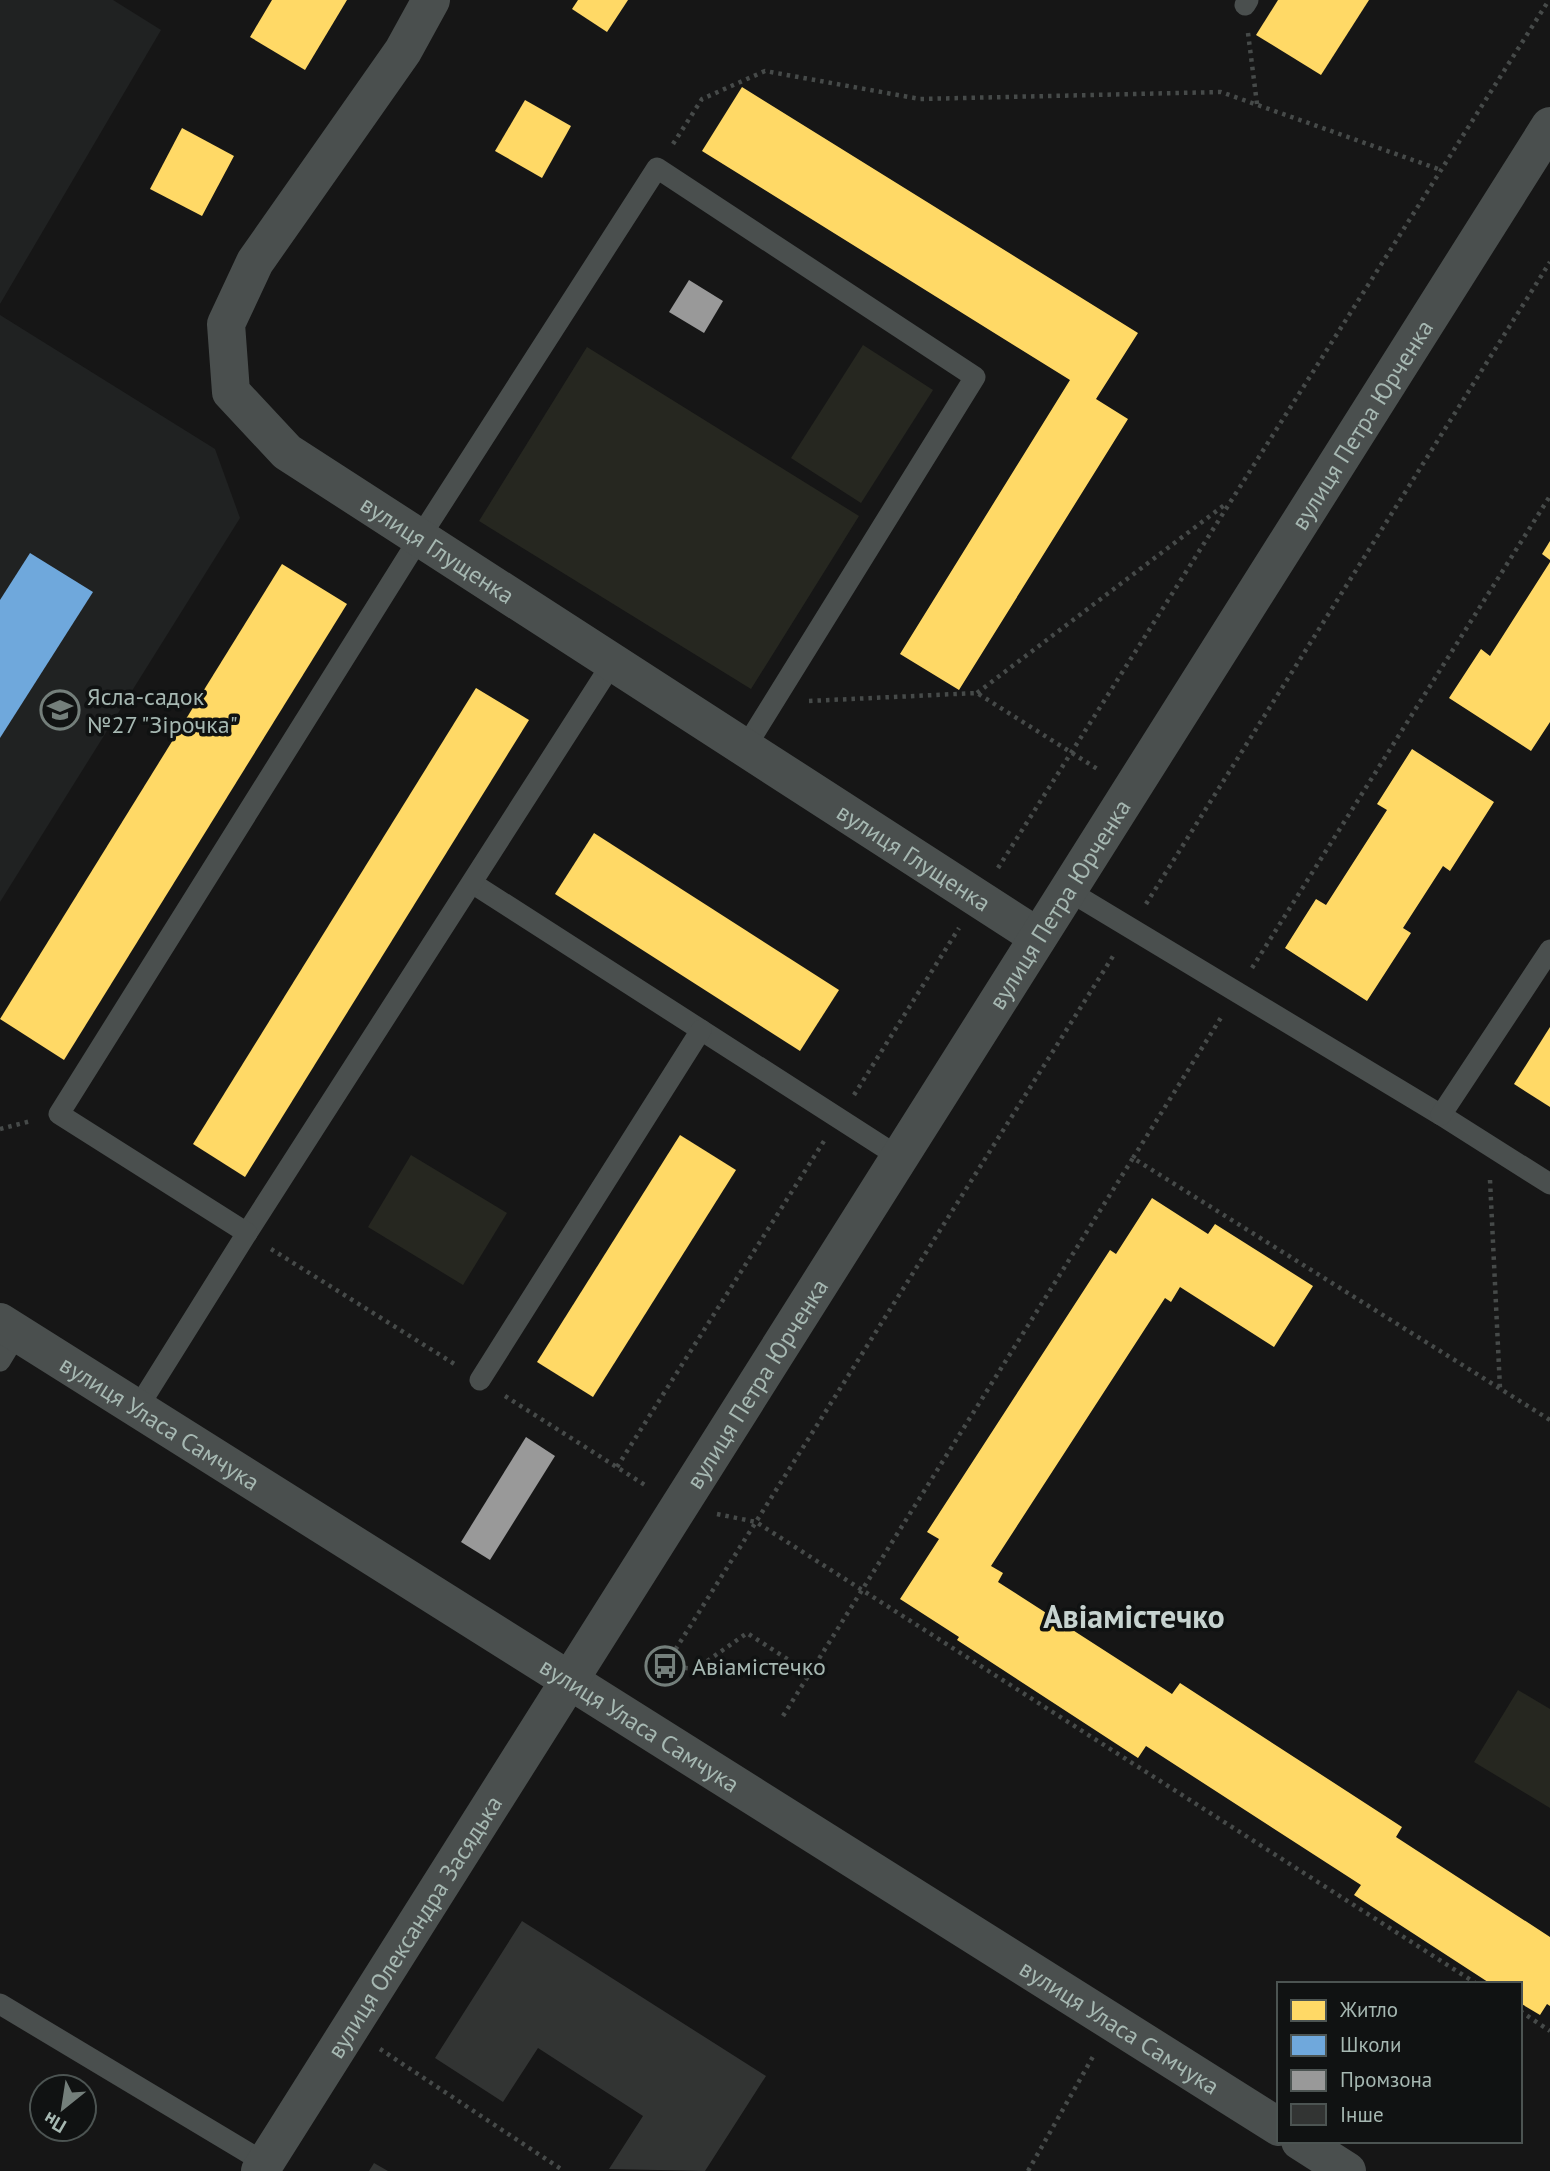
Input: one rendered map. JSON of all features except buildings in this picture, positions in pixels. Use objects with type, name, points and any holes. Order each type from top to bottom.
[{"type":"street","name":"вулиця Глущенка","points":[[431,0],[403,51],[255,262],[226,324],[232,391],[287,452],[1038,937]]},
{"type":"street","name":"вулиця Петра Юрченка","points":[[568,1681],[1550,126]]},
{"type":"street","name":"вулиця Уласа Самчука","points":[[6,1339],[137,1409],[1277,2126]]},
{"type":"street","name":"вулиця Олександра Засядька","points":[[263,2167],[568,1681]]},
{"type":"street","points":[[1303,2143],[1348,2171]]},
{"type":"lane","points":[[247,1233],[59,1114],[420,537],[657,168],[975,377],[745,748]]},
{"type":"lane","points":[[137,1409],[613,662]]},
{"type":"lane","points":[[472,883],[899,1157]]},
{"type":"lane","points":[[1069,891],[1238,991],[1550,1184]]},
{"type":"lane","points":[[1441,1115],[1550,950]]},
{"type":"lane","points":[[480,1380],[701,1030]]},
{"type":"lane","points":[[0,2004],[263,2167]]},
{"type":"path","points":[[617,1467],[1549,0]]},
{"type":"path","points":[[1246,2],[1257,104]]},
{"type":"path","points":[[657,168],[702,99],[765,71],[920,99],[1221,92],[1441,170]]},
{"type":"path","points":[[809,1673],[747,1633],[696,1668],[665,1665],[1550,262]]},
{"type":"path","points":[[783,1716],[1550,496]]},
{"type":"path","points":[[773,703],[978,693],[1232,499]]},
{"type":"path","points":[[978,693],[1131,790]]},
{"type":"path","points":[[1489,1145],[1500,1389]]},
{"type":"path","points":[[1133,1158],[1550,1420]]},
{"type":"path","points":[[756,1522],[1474,1982]]},
{"type":"path","points":[[1522,2012],[1550,2031]]},
{"type":"path","points":[[1028,2171],[1112,2022]]},
{"type":"path","points":[[350,2029],[564,2171]]},
{"type":"shaded area","points":[[0,0],[113,0],[161,30],[0,304]]},
{"type":"shaded area","name":"Ясла-садок №27 \"Зірочка\"","points":[[0,315],[215,449],[240,518],[0,902]]},
{"type":"shaded area","points":[[863,345],[933,390],[861,503],[791,458]]},
{"type":"shaded area","points":[[587,347],[859,516],[751,689],[479,521]]},
{"type":"shaded area","points":[[411,1155],[507,1213],[463,1285],[368,1227]]},
{"type":"shaded area","points":[[1518,1690],[1550,1709],[1550,1808],[1474,1762]]},
{"type":"place","name":"Ясла-садок №27 \"Зірочка\"","points":[[60,710]]},
{"type":"place","name":"Авіамістечко","points":[[665,1666]]},
{"type":"district","name":"Авіамістечко","points":[[1134,1616]]}]
